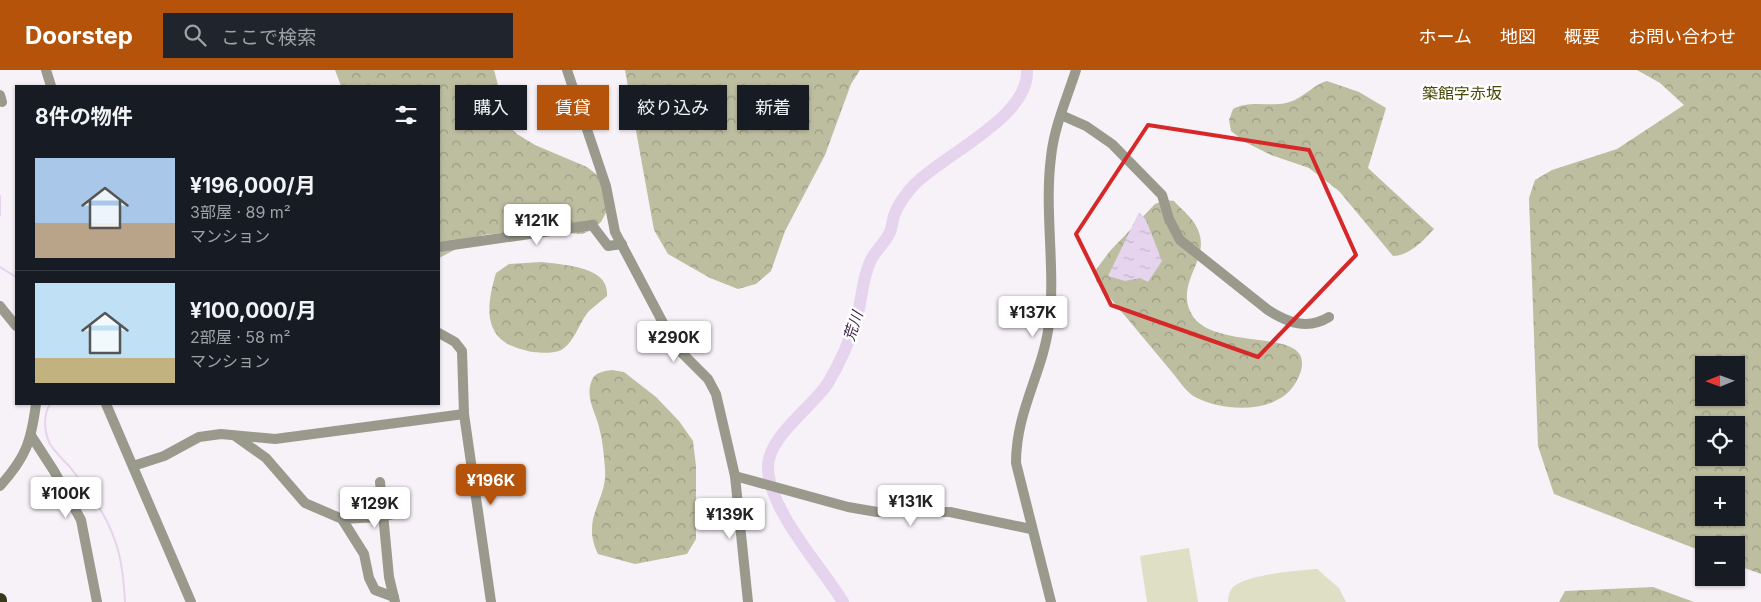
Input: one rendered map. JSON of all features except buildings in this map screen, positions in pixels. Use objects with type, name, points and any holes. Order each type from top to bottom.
[{"type":"street","points":[[46,70],[51,85]]},
{"type":"street","points":[[567,70],[606,186],[616,232],[671,338],[678,349],[708,379],[716,394],[736,476],[748,602]]},
{"type":"street","points":[[1051,602],[1031,529],[1016,463],[1016,442],[1019,421],[1042,354],[1049,323],[1050,158],[1061,115],[1076,70]]},
{"type":"street","points":[[1061,115],[1086,126],[1112,144],[1162,195],[1169,220],[1180,240],[1268,310],[1280,318],[1305,325],[1319,323],[1329,317]]},
{"type":"street","points":[[440,247],[592,225],[608,246],[622,244]]},
{"type":"street","points":[[0,306],[15,325]]},
{"type":"street","points":[[440,334],[455,342],[462,352],[464,414],[490,602]]},
{"type":"street","points":[[0,486],[18,466],[32,436],[36,405]]},
{"type":"street","points":[[106,405],[191,602]]},
{"type":"street","points":[[133,466],[164,456],[199,437],[220,434],[275,439],[464,414]]},
{"type":"street","points":[[32,436],[81,520],[97,602]]},
{"type":"street","points":[[235,436],[266,458],[305,503],[342,519],[384,516],[402,512]]},
{"type":"street","points":[[736,476],[767,486],[877,512],[950,512],[1031,529]]},
{"type":"street","points":[[380,482],[389,577],[394,600]]},
{"type":"street","points":[[342,519],[364,554],[369,578],[375,590],[394,600]]},
{"type":"highlighted area","points":[[1148,125],[1309,150],[1356,255],[1258,357],[1111,305],[1076,234]]},
{"type":"green space","points":[[335,70],[494,70],[498,85],[455,85],[455,130],[513,130],[535,145],[587,167],[605,181],[608,209],[601,222],[592,230],[582,234],[524,231],[483,235],[440,257],[440,85],[341,85]]},
{"type":"green space","points":[[625,70],[860,70],[851,84],[825,155],[785,231],[771,271],[756,284],[738,289],[710,278],[668,254],[654,230],[636,130],[727,130],[727,85],[628,85]]},
{"type":"green space","points":[[1637,70],[1761,70],[1761,574],[1745,568],[1745,536],[1695,536],[1695,549],[1554,494],[1538,446],[1529,198],[1535,180],[1552,170],[1617,149],[1684,105],[1660,83]]},
{"type":"green space","points":[[1327,81],[1359,92],[1386,108],[1368,168],[1434,229],[1416,247],[1405,253],[1393,256],[1339,191],[1309,168],[1271,155],[1245,142],[1231,131],[1229,120],[1233,109],[1252,104],[1286,103]]},
{"type":"green space","points":[[1166,200],[1174,201],[1191,218],[1198,230],[1201,241],[1200,251],[1187,291],[1187,302],[1191,313],[1201,324],[1215,331],[1231,336],[1283,344],[1294,349],[1301,357],[1302,367],[1296,382],[1288,392],[1277,400],[1265,405],[1236,408],[1209,403],[1193,396],[1096,281],[1095,271],[1110,251],[1155,204]]},
{"type":"green space","points":[[542,262],[573,266],[593,273],[601,278],[606,286],[607,296],[585,316],[569,344],[559,351],[551,353],[524,350],[500,339],[494,330],[489,310],[496,273],[509,264]]},
{"type":"green space","points":[[612,370],[624,372],[656,397],[679,421],[693,441],[696,466],[696,539],[687,554],[635,564],[598,554],[593,541],[592,530],[593,519],[603,491],[605,469],[602,440],[589,393],[595,375]]},
{"type":"green space","points":[[1189,548],[1198,602],[1147,602],[1140,556]]},
{"type":"green space","points":[[1317,569],[1339,588],[1346,602],[1228,602],[1232,588],[1243,581],[1275,574]]},
{"type":"green space","points":[[1653,587],[1694,602],[1559,602],[1565,591]]},
{"type":"water","points":[[1139,212],[1146,220],[1162,261],[1148,282],[1140,278],[1125,281],[1108,276]]},
{"type":"waterway","name":"荒川","points":[[843,602],[786,519],[777,502],[768,468],[770,456],[782,434],[821,393],[837,367],[857,317],[865,276],[870,262],[889,234],[895,212],[902,199],[928,173],[983,134],[1000,119],[1015,103],[1024,87],[1027,70]]},
{"type":"waterway","points":[[0,196],[0,215]]},
{"type":"waterway","points":[[0,267],[15,276]]},
{"type":"waterway","points":[[50,405],[45,418],[48,439],[54,450],[89,492],[110,528],[121,562],[125,602]]},
{"type":"district","name":"築館字赤坂","points":[[1462,93]]}]
